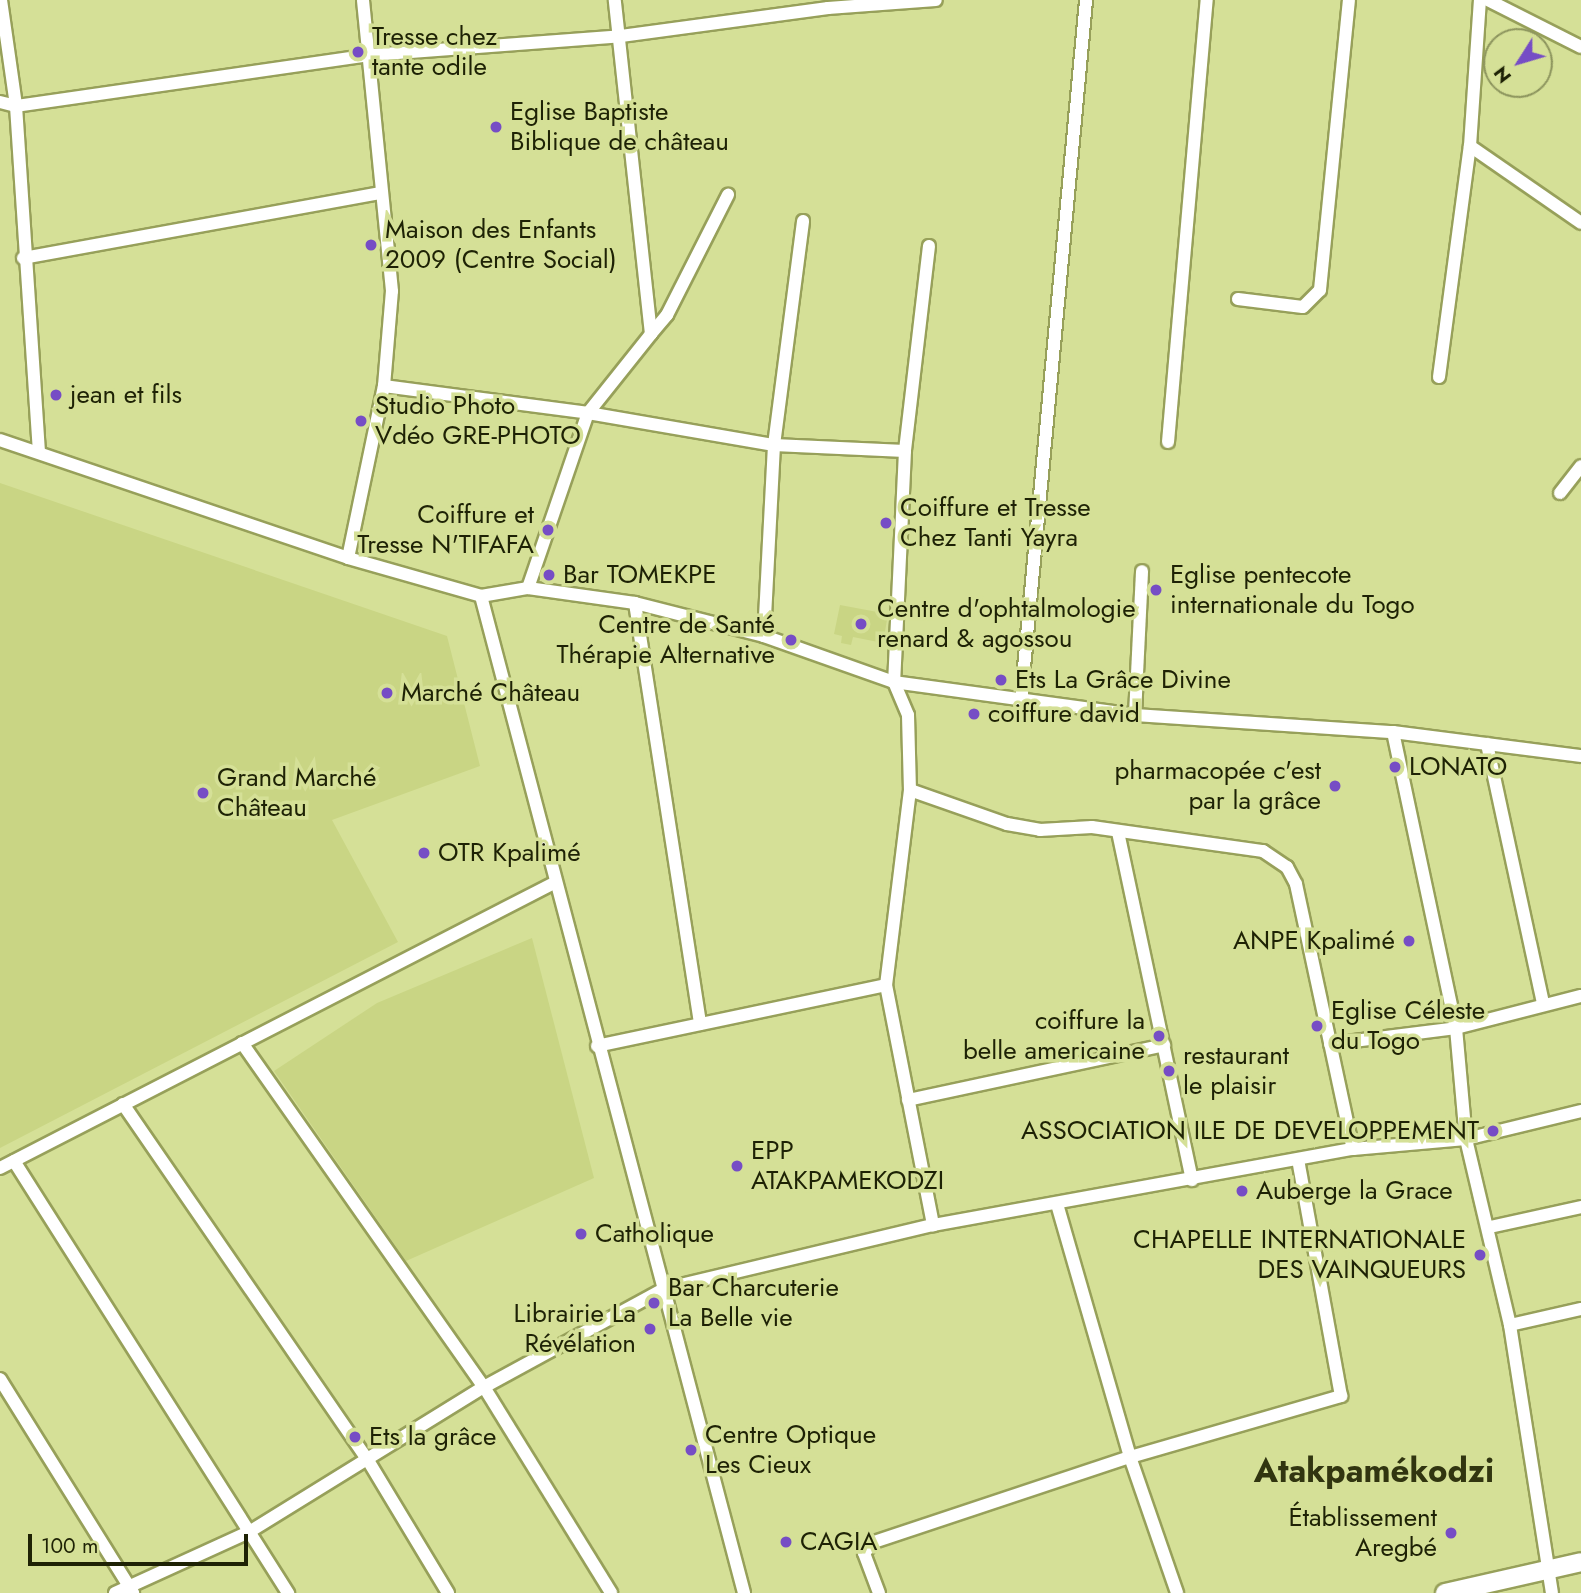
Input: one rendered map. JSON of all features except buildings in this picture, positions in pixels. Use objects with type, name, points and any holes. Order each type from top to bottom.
[{"type":"main road","points":[[1445,1593],[1581,1562]]},
{"type":"street","points":[[1,0],[16,106],[23,258],[39,452]]},
{"type":"street","points":[[348,558],[384,386],[392,291],[379,193],[370,55],[363,0]]},
{"type":"street","points":[[615,0],[621,36],[634,209],[651,334]]},
{"type":"street","points":[[0,102],[16,106],[370,55],[621,36],[828,4],[936,0]]},
{"type":"street","points":[[1021,699],[1086,0]]},
{"type":"street","points":[[1168,442],[1207,0]]},
{"type":"street","points":[[1238,299],[1303,307],[1320,290],[1349,0]]},
{"type":"street","points":[[1439,377],[1471,146],[1480,0]]},
{"type":"street","points":[[1488,0],[1581,47]]},
{"type":"street","points":[[1471,146],[1581,223]]},
{"type":"street","points":[[23,258],[379,193]]},
{"type":"street","points":[[528,588],[588,413],[667,315],[728,195]]},
{"type":"street","points":[[764,636],[774,446],[803,221]]},
{"type":"street","points":[[929,246],[905,451],[894,682],[908,715],[910,790],[886,985],[933,1225]]},
{"type":"street","points":[[384,386],[588,413],[774,446],[905,451]]},
{"type":"street","points":[[0,440],[348,558],[481,596],[528,588],[635,603],[764,636],[894,682],[1135,716],[1393,732],[1581,756]]},
{"type":"street","points":[[1560,493],[1581,466]]},
{"type":"street","points":[[1135,716],[1142,571]]},
{"type":"street","points":[[481,596],[554,883],[744,1593]]},
{"type":"street","points":[[635,603],[701,1024]]},
{"type":"street","points":[[1393,732],[1456,1028],[1466,1139],[1490,1227],[1510,1325],[1545,1570],[1552,1593]]},
{"type":"street","points":[[1488,744],[1543,1003]]},
{"type":"street","points":[[910,790],[1007,824],[1118,832],[1263,851],[1287,867],[1296,884],[1353,1149]]},
{"type":"street","points":[[1118,832],[1192,1180]]},
{"type":"street","points":[[0,1168],[554,883]]},
{"type":"street","points":[[597,1046],[886,985]]},
{"type":"street","points":[[1331,1044],[1456,1028],[1543,1003],[1581,996]]},
{"type":"street","points":[[242,1043],[484,1387],[611,1593]]},
{"type":"street","points":[[908,1100],[1164,1045]]},
{"type":"street","points":[[123,1104],[366,1457],[447,1593]]},
{"type":"street","points":[[114,1593],[130,1589],[249,1532],[366,1457],[484,1387],[664,1289],[933,1225],[1353,1149],[1466,1139],[1581,1111]]},
{"type":"street","points":[[879,1593],[864,1553],[867,1546],[1130,1457],[1341,1396],[1298,1160]]},
{"type":"street","points":[[14,1161],[289,1593]]},
{"type":"street","points":[[1057,1204],[1130,1457],[1177,1593]]},
{"type":"street","points":[[1490,1227],[1581,1207]]},
{"type":"street","points":[[1510,1325],[1581,1309]]},
{"type":"street","points":[[0,1379],[130,1589]]},
{"type":"shaded area","name":"Grand Marché Château","points":[[0,483],[447,636],[480,766],[332,820],[398,942],[0,1148]]},
{"type":"shaded area","name":"Centre d'ophtalmologie renard & agossou","points":[[840,605],[888,614],[883,643],[853,637],[851,645],[841,643],[842,636],[834,634]]},
{"type":"shaded area","points":[[532,938],[594,1178],[406,1261],[274,1071],[377,1003]]},
{"type":"place","name":"Tresse chez tante odile","points":[[358,52]]},
{"type":"place","name":"Eglise Baptiste Biblique de château","points":[[496,127]]},
{"type":"place","name":"Maison des Enfants 2009 (Centre Social)","points":[[371,245]]},
{"type":"place","name":"jean et fils","points":[[56,395]]},
{"type":"place","name":"Studio Photo Vdéo GRE-PHOTO","points":[[361,421]]},
{"type":"place","name":"Coiffure et Tresse Chez Tanti Yayra","points":[[886,523]]},
{"type":"place","name":"Coiffure et Tresse N'TIFAFA","points":[[548,530]]},
{"type":"place","name":"Bar TOMEKPE","points":[[549,575]]},
{"type":"place","name":"Eglise pentecote internationale du Togo","points":[[1156,590]]},
{"type":"place","name":"Centre d'ophtalmologie renard & agossou","points":[[861,624]]},
{"type":"place","name":"Centre de Santé Thérapie Alternative","points":[[791,640]]},
{"type":"place","name":"Ets La Grâce Divine","points":[[1001,680]]},
{"type":"place","name":"Marché Château","points":[[387,693]]},
{"type":"place","name":"coiffure david","points":[[974,714]]},
{"type":"place","name":"LONATO","points":[[1395,767]]},
{"type":"place","name":"pharmacopée c'est par la grâce","points":[[1335,786]]},
{"type":"place","name":"Grand Marché Château","points":[[203,793]]},
{"type":"place","name":"OTR Kpalimé","points":[[424,853]]},
{"type":"place","name":"ANPE Kpalimé","points":[[1409,941]]},
{"type":"place","name":"Eglise Céleste du Togo","points":[[1317,1026]]},
{"type":"place","name":"coiffure la belle americaine","points":[[1159,1036]]},
{"type":"place","name":"restaurant le plaisir","points":[[1169,1071]]},
{"type":"place","name":"ASSOCIATION ILE DE DEVELOPPEMENT","points":[[1493,1131]]},
{"type":"place","name":"EPP ATAKPAMEKODZI","points":[[737,1166]]},
{"type":"place","name":"Auberge la Grace","points":[[1242,1191]]},
{"type":"place","name":"Catholique","points":[[581,1234]]},
{"type":"place","name":"CHAPELLE INTERNATIONALE DES VAINQUEURS","points":[[1480,1255]]},
{"type":"place","name":"Bar Charcuterie La Belle vie","points":[[654,1303]]},
{"type":"place","name":"Librairie La Révélation","points":[[650,1329]]},
{"type":"place","name":"Ets la grâce","points":[[355,1437]]},
{"type":"place","name":"Centre Optique Les Cieux","points":[[691,1450]]},
{"type":"place","name":"Établissement Aregbé","points":[[1451,1533]]},
{"type":"place","name":"CAGIA","points":[[786,1542]]},
{"type":"district","name":"Atakpamékodzi","points":[[1374,1471]]}]
